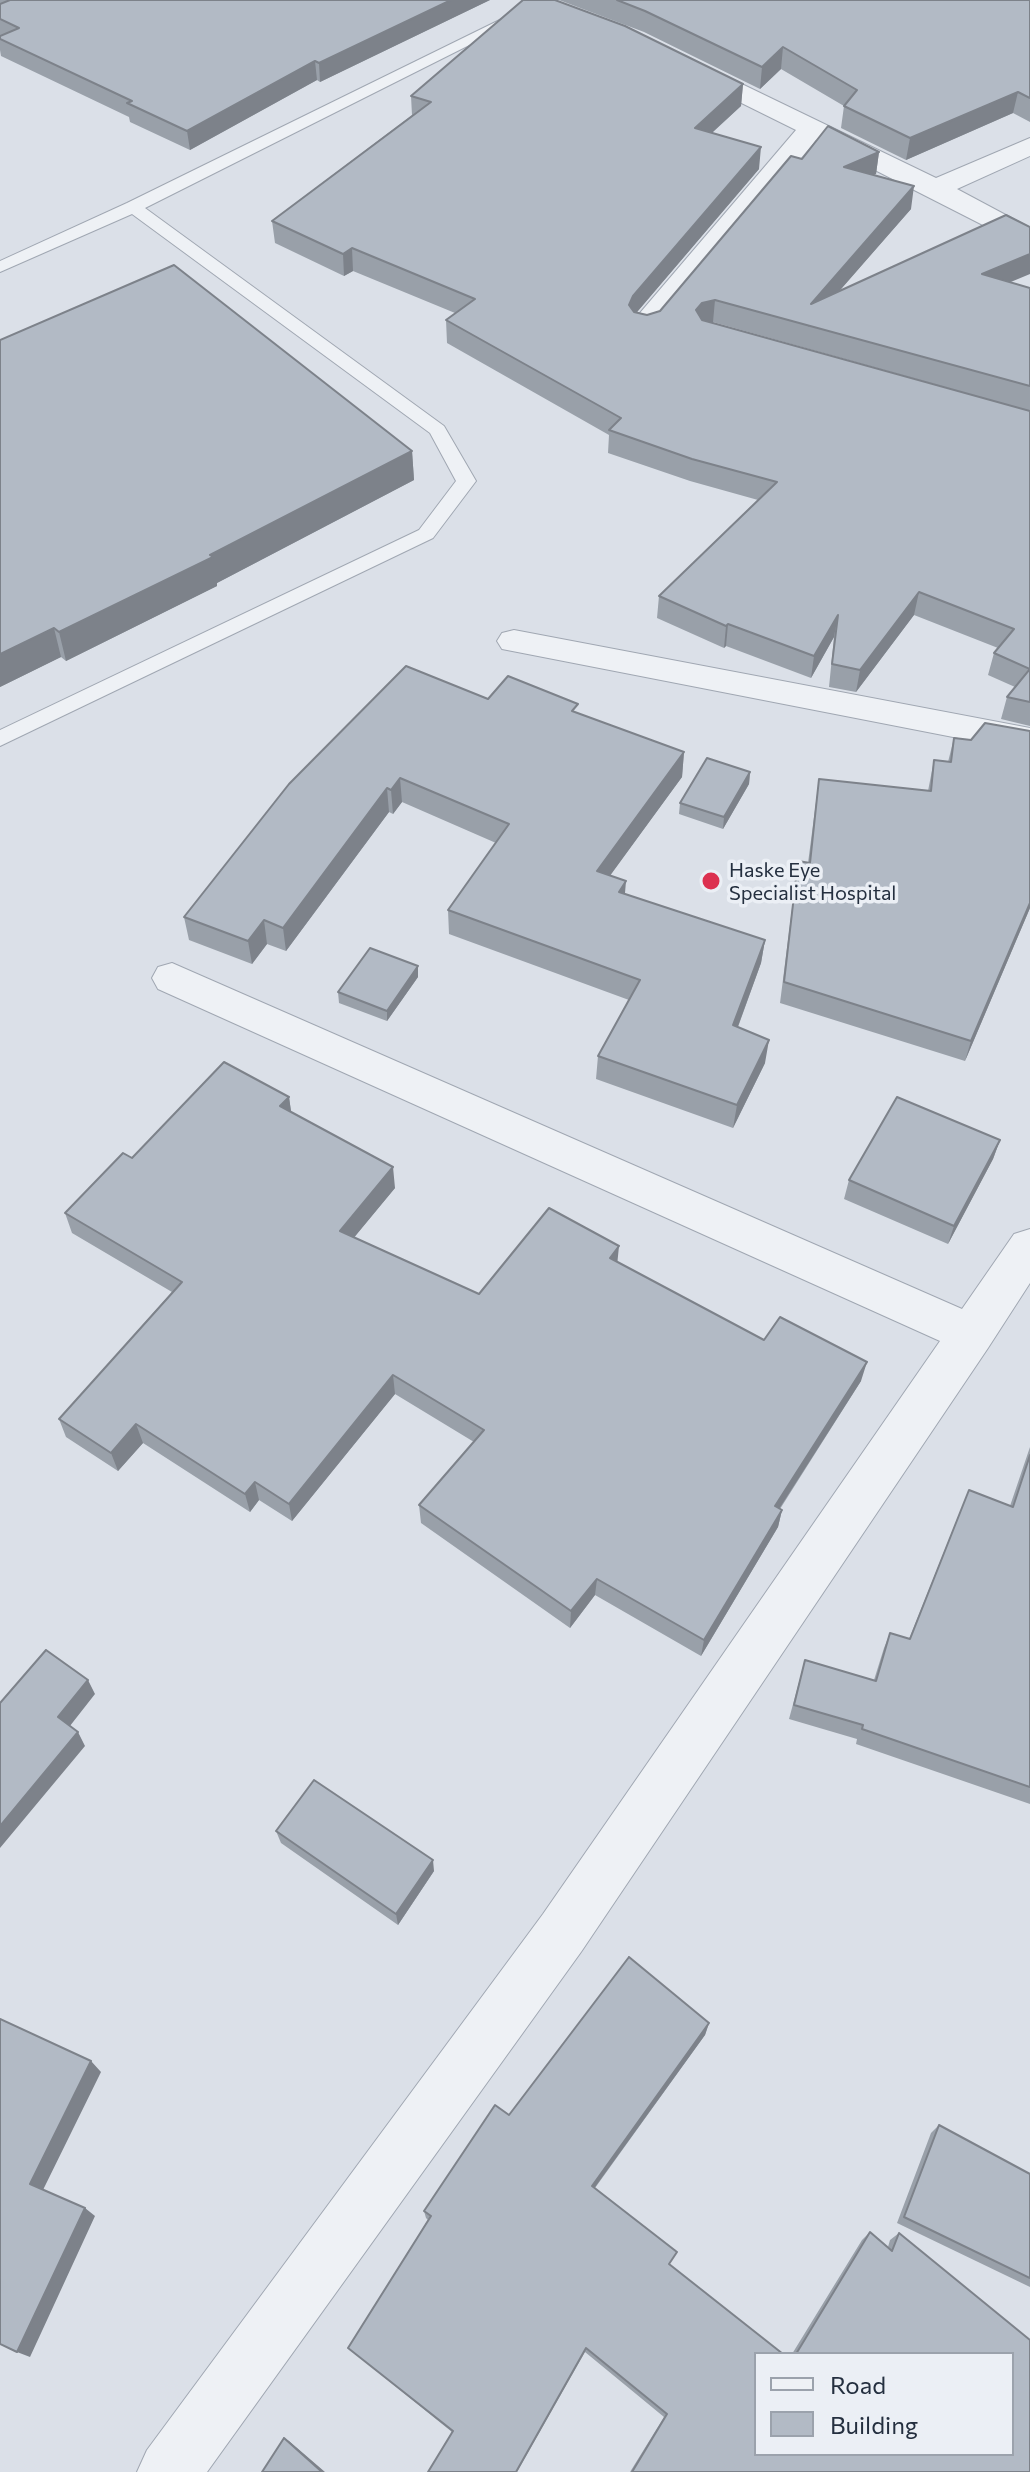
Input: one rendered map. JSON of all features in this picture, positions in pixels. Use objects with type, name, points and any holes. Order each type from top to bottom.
[{"type":"street","points":[[661,53],[935,188],[1030,240]]},
{"type":"street","points":[[645,326],[812,128]]},
{"type":"street","points":[[935,188],[1030,146]]},
{"type":"street","points":[[514,641],[1030,740]]},
{"type":"street","points":[[172,978],[972,1334]]},
{"type":"street","points":[[169,2472],[562,1933],[1030,1247]]},
{"type":"lane","points":[[0,267],[133,207],[534,2]]},
{"type":"lane","points":[[0,739],[426,534],[466,481],[437,430],[133,207]]},
{"type":"building","points":[[10,0],[451,0],[319,63],[315,61],[187,131],[127,103],[132,101],[0,39],[0,36],[19,28],[0,19],[0,4]]},
{"type":"building","points":[[523,0],[555,0],[625,26],[743,84],[695,128],[761,147],[633,296],[629,305],[634,312],[647,315],[660,311],[791,156],[802,159],[828,126],[879,152],[844,167],[914,186],[811,304],[1006,215],[1030,227],[1030,254],[982,274],[1030,288],[1030,386],[715,300],[702,303],[696,310],[702,320],[1030,411],[1030,669],[994,653],[1014,629],[919,592],[860,670],[832,664],[838,615],[814,656],[728,624],[726,626],[659,596],[777,482],[692,459],[609,430],[621,418],[446,320],[475,299],[352,248],[343,254],[272,221],[431,102],[411,96]]},
{"type":"building","points":[[617,0],[1030,0],[1030,98],[1018,92],[910,138],[844,106],[857,90],[783,47],[762,67]]},
{"type":"building","points":[[174,265],[412,451],[210,555],[213,557],[59,632],[54,628],[0,654],[0,340]]},
{"type":"building","points":[[406,666],[488,699],[508,676],[578,704],[572,711],[684,752],[597,871],[626,881],[619,892],[765,940],[733,1025],[769,1040],[737,1105],[598,1056],[640,980],[448,910],[509,824],[400,778],[391,790],[387,788],[283,928],[264,920],[248,941],[184,917],[289,784]]},
{"type":"building","points":[[1030,669],[1030,702],[1007,697]]},
{"type":"building","points":[[985,723],[1030,731],[1030,903],[971,1041],[784,982],[798,861],[810,863],[819,779],[931,791],[934,760],[951,762],[954,738],[971,740]]},
{"type":"building","points":[[707,758],[750,772],[724,817],[680,803]]},
{"type":"building","points":[[370,948],[418,966],[387,1011],[338,992]]},
{"type":"building","points":[[224,1062],[289,1097],[280,1106],[393,1167],[340,1231],[479,1294],[549,1208],[619,1246],[610,1258],[764,1340],[780,1317],[867,1362],[775,1506],[782,1510],[704,1640],[597,1579],[571,1611],[419,1505],[484,1430],[393,1375],[289,1504],[255,1482],[245,1494],[136,1424],[111,1453],[59,1419],[182,1282],[65,1213],[123,1153],[132,1158]]},
{"type":"building","points":[[897,1097],[1000,1140],[954,1226],[849,1180]]},
{"type":"building","points":[[1030,1455],[1030,1787],[862,1729],[863,1725],[794,1705],[805,1660],[876,1681],[890,1633],[910,1639],[969,1490],[1013,1507]]},
{"type":"building","points":[[46,1650],[88,1680],[58,1717],[78,1732],[0,1826],[0,1703]]},
{"type":"building","points":[[314,1780],[433,1860],[396,1914],[276,1831]]},
{"type":"building","points":[[629,1957],[709,2023],[592,2186],[677,2252],[669,2264],[780,2352],[754,2352],[754,2456],[1014,2456],[1014,2352],[797,2352],[870,2232],[892,2251],[899,2233],[1030,2340],[1030,2472],[632,2472],[667,2414],[586,2348],[516,2472],[428,2472],[453,2431],[348,2348],[431,2216],[424,2211],[495,2105],[509,2115]]},
{"type":"building","points":[[0,2019],[91,2061],[30,2184],[85,2208],[17,2352],[0,2344]]},
{"type":"building","points":[[939,2125],[1030,2174],[1030,2278],[904,2217]]},
{"type":"building","points":[[284,2438],[322,2472],[262,2472]]},
{"type":"place","name":"Haske Eye Specialist Hospital","points":[[711,881]]}]
